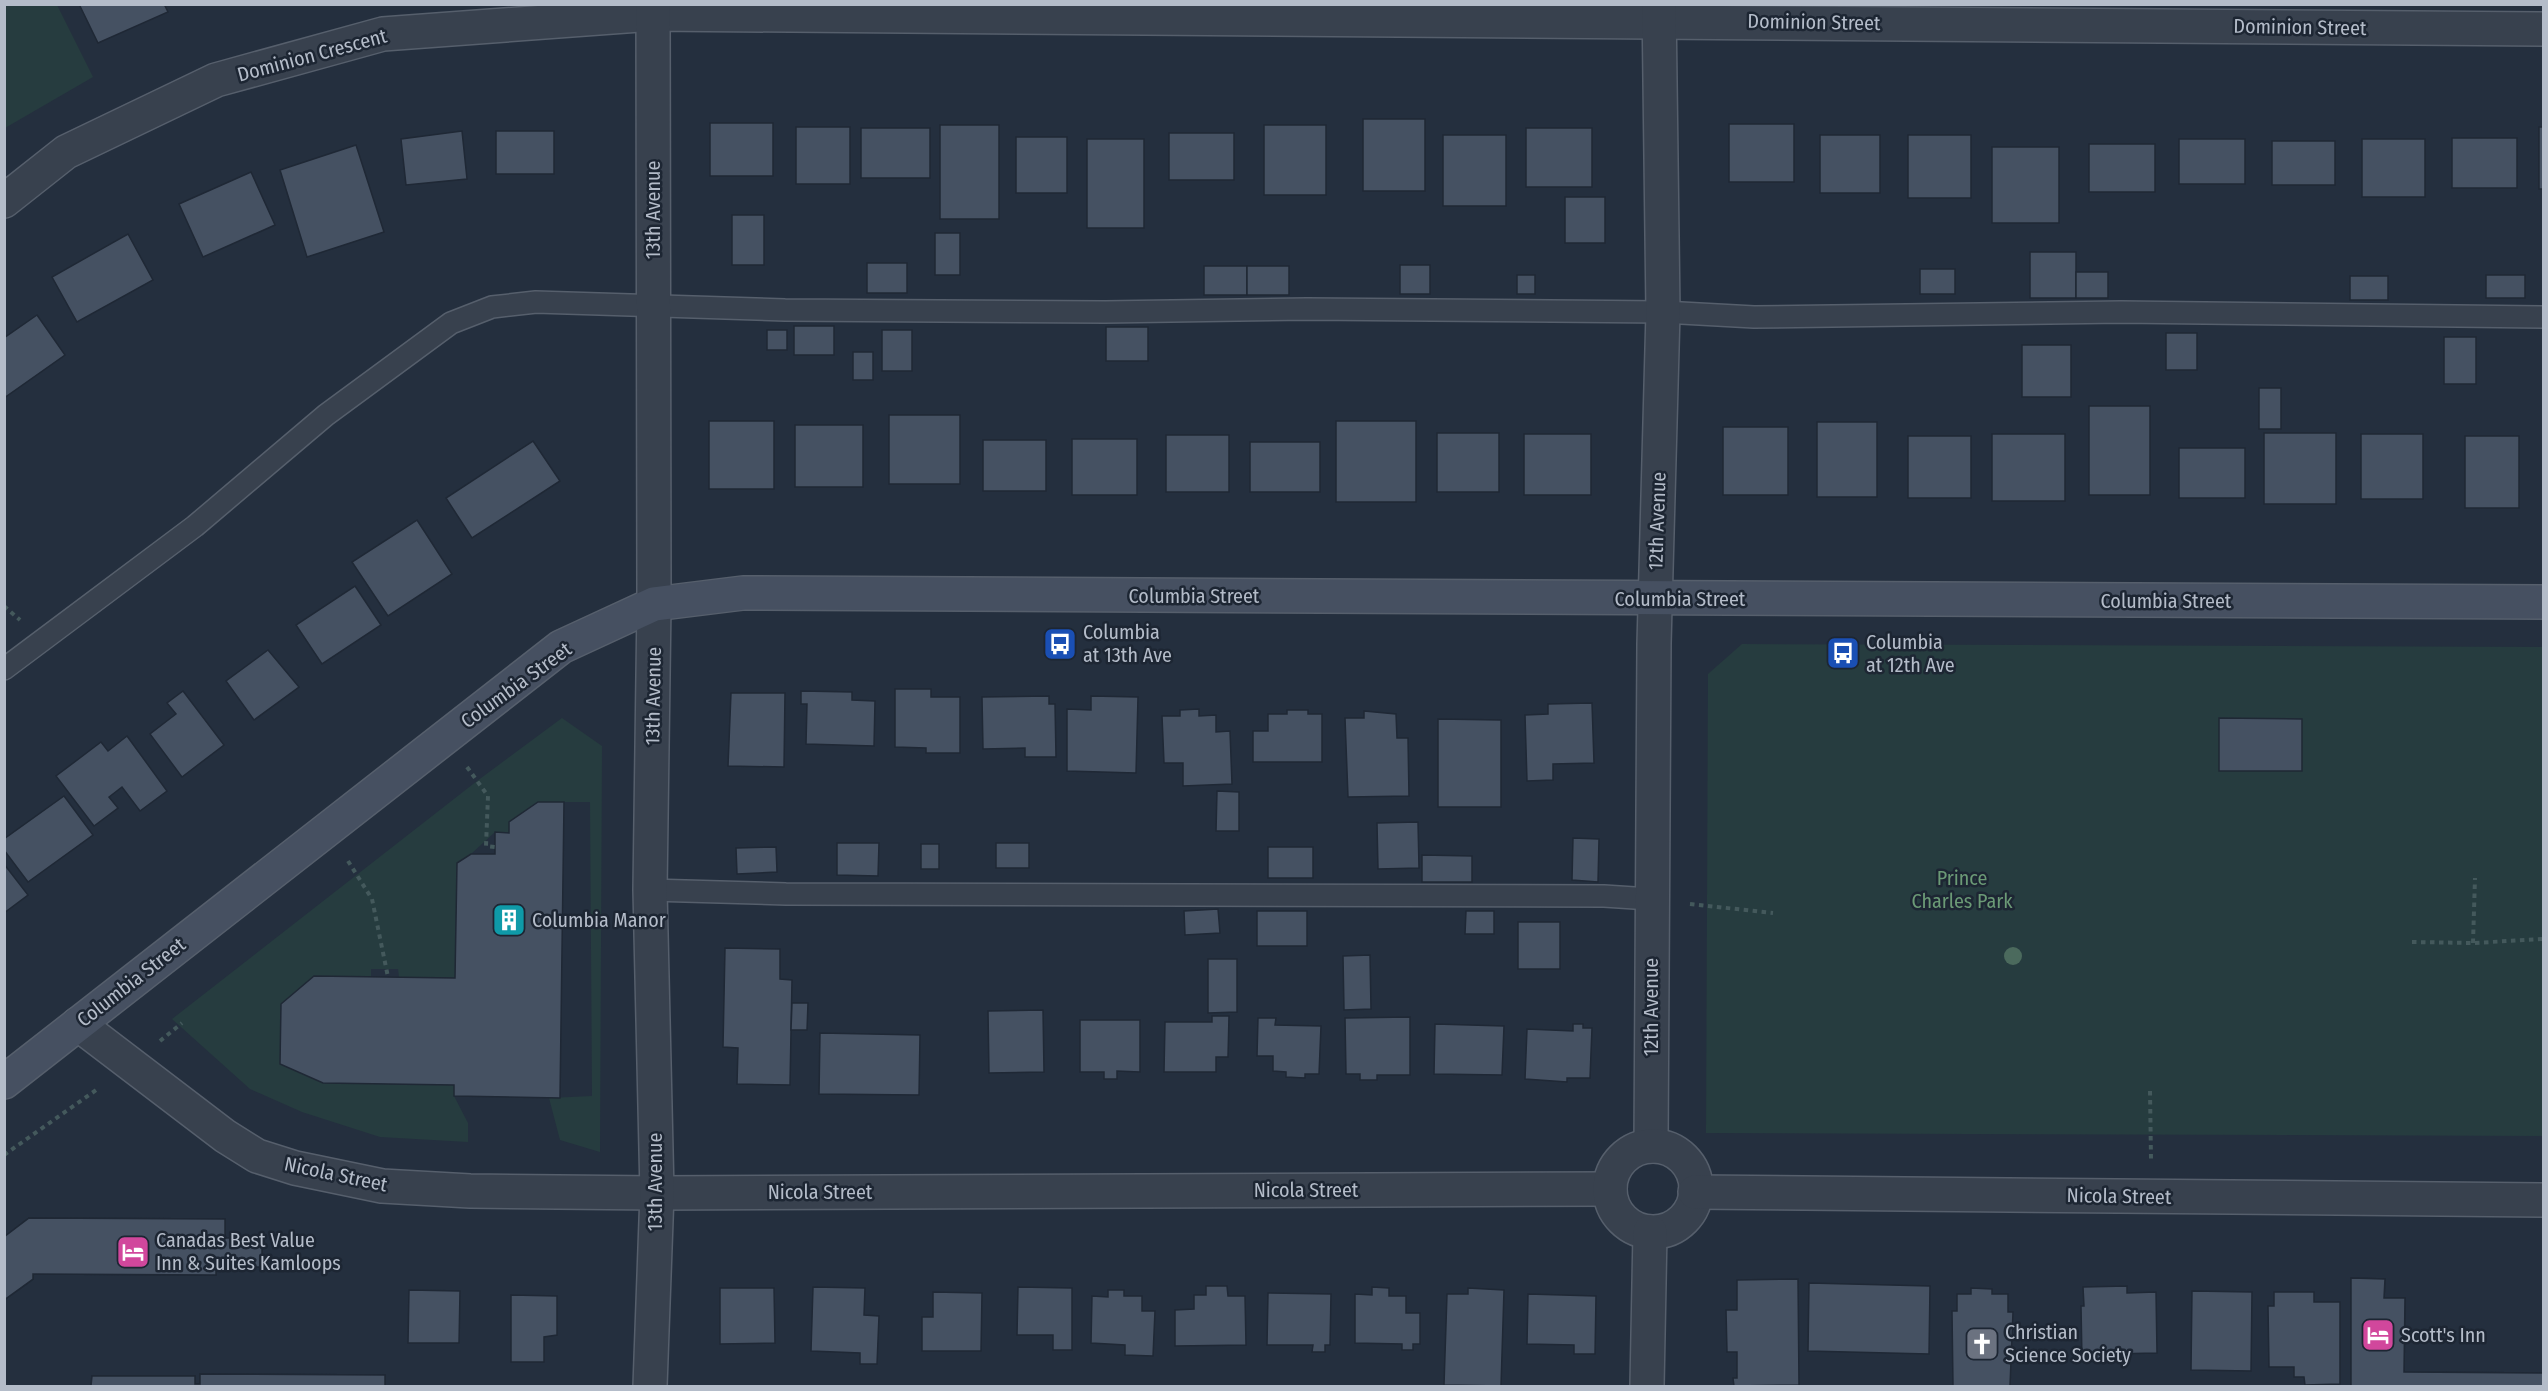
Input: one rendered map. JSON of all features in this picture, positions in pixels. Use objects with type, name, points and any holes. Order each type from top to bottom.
[{"type":"main road","name":"Columbia Street","points":[[4,1082],[561,647],[654,604],[743,593],[2544,603]]},
{"type":"street","name":"Dominion Street","points":[[653,9],[1659,12],[2544,29]]},
{"type":"street","name":"Dominion Crescent","points":[[4,201],[66,152],[216,81],[383,34],[653,9]]},
{"type":"street","name":"13th Avenue","points":[[650,1386],[657,1193],[650,890],[654,604],[653,9]]},
{"type":"street","name":"12th Avenue","points":[[1651,1146],[1650,899],[1663,312],[1659,12]]},
{"type":"street","name":"Nicola Street","points":[[78,1024],[225,1136],[257,1156],[295,1168],[382,1186],[470,1191],[657,1193],[1610,1189]]},
{"type":"street","points":[[1651,1146],[1670,1149],[1682,1157],[1691,1168],[1696,1182],[1690,1210],[1681,1222],[1668,1229],[1650,1232],[1627,1224],[1617,1214],[1610,1189],[1612,1174],[1618,1162],[1629,1152],[1651,1146]]},
{"type":"street","name":"Nicola Street","points":[[1695,1192],[2544,1200]]},
{"type":"street","points":[[1647,1386],[1650,1232]]},
{"type":"lane","points":[[4,669],[195,526],[326,415],[451,323],[492,307],[536,302],[796,310],[1105,312],[1307,309],[1663,312],[1754,317],[2121,312],[2544,317]]},
{"type":"lane","points":[[650,890],[786,894],[1604,896],[1650,899]]},
{"type":"path","points":[[446,737],[488,796],[486,846],[495,847]]},
{"type":"path","points":[[328,828],[372,899],[388,977]]},
{"type":"path","points":[[2473,943],[2475,878]]},
{"type":"path","points":[[1650,899],[1773,913]]},
{"type":"path","points":[[2412,942],[2473,943],[2544,939]]},
{"type":"path","points":[[4,1155],[97,1090]]},
{"type":"path","points":[[2150,1091],[2150,1134]]},
{"type":"green space","points":[[5,4],[57,5],[93,77],[5,128]]},
{"type":"green space","name":"Prince Charles Park","points":[[1742,644],[2543,647],[2543,1136],[1706,1133],[1708,674]]},
{"type":"green space","points":[[562,718],[602,746],[600,1152],[560,1140],[549,1098],[592,1096],[590,802],[538,802],[509,822],[509,833],[495,832],[471,854],[457,863],[455,978],[399,977],[398,969],[371,969],[371,977],[314,976],[281,1004],[280,1064],[454,1085],[454,1096],[468,1123],[468,1142],[380,1137],[302,1112],[250,1089],[172,1019],[477,781]]},
{"type":"building","points":[[79,4],[164,4],[168,12],[98,43]]},
{"type":"building","points":[[1363,119],[1425,119],[1425,191],[1363,191]]},
{"type":"building","points":[[710,123],[773,123],[773,176],[710,176]]},
{"type":"building","points":[[1729,124],[1794,124],[1794,182],[1729,182]]},
{"type":"building","points":[[940,125],[999,125],[999,219],[940,219]]},
{"type":"building","points":[[1264,125],[1326,125],[1326,195],[1264,195]]},
{"type":"building","points":[[796,127],[850,127],[850,184],[796,184]]},
{"type":"building","points":[[2539,127],[2544,127],[2544,189],[2539,189]]},
{"type":"building","points":[[861,128],[930,128],[930,178],[861,178]]},
{"type":"building","points":[[1526,128],[1592,128],[1592,187],[1526,187]]},
{"type":"building","points":[[462,131],[467,179],[406,185],[401,139]]},
{"type":"building","points":[[496,131],[554,131],[554,174],[496,174]]},
{"type":"building","points":[[1169,133],[1234,133],[1234,180],[1169,180]]},
{"type":"building","points":[[1443,135],[1506,135],[1506,206],[1443,206]]},
{"type":"building","points":[[1820,135],[1880,135],[1880,193],[1820,193]]},
{"type":"building","points":[[1908,135],[1971,135],[1971,198],[1908,198]]},
{"type":"building","points":[[1016,137],[1067,137],[1067,193],[1016,193]]},
{"type":"building","points":[[2452,138],[2517,138],[2517,188],[2452,188]]},
{"type":"building","points":[[1087,139],[1144,139],[1144,228],[1087,228]]},
{"type":"building","points":[[2179,139],[2245,139],[2245,184],[2179,184]]},
{"type":"building","points":[[2362,139],[2425,139],[2425,197],[2362,197]]},
{"type":"building","points":[[2272,141],[2335,141],[2335,185],[2272,185]]},
{"type":"building","points":[[2089,144],[2155,144],[2155,192],[2089,192]]},
{"type":"building","points":[[356,145],[384,232],[307,257],[280,170]]},
{"type":"building","points":[[1992,147],[2059,147],[2059,223],[1992,223]]},
{"type":"building","points":[[251,172],[275,225],[203,257],[179,204]]},
{"type":"building","points":[[1565,197],[1605,197],[1605,243],[1565,243]]},
{"type":"building","points":[[732,215],[764,215],[764,265],[732,265]]},
{"type":"building","points":[[935,233],[960,233],[960,275],[935,275]]},
{"type":"building","points":[[128,234],[153,280],[77,322],[52,277]]},
{"type":"building","points":[[2030,252],[2076,252],[2076,298],[2030,298]]},
{"type":"building","points":[[867,263],[907,263],[907,293],[867,293]]},
{"type":"building","points":[[1400,265],[1430,265],[1430,294],[1400,294]]},
{"type":"building","points":[[1204,266],[1247,266],[1247,295],[1204,295]]},
{"type":"building","points":[[1247,266],[1289,266],[1289,295],[1247,295]]},
{"type":"building","points":[[1920,269],[1955,269],[1955,294],[1920,294]]},
{"type":"building","points":[[2076,272],[2108,272],[2108,298],[2076,298]]},
{"type":"building","points":[[1517,275],[1535,275],[1535,294],[1517,294]]},
{"type":"building","points":[[2486,275],[2525,275],[2525,298],[2486,298]]},
{"type":"building","points":[[2350,276],[2388,276],[2388,300],[2350,300]]},
{"type":"building","points":[[37,315],[65,355],[4,398],[4,338]]},
{"type":"building","points":[[794,326],[834,326],[834,355],[794,355]]},
{"type":"building","points":[[1106,327],[1148,327],[1148,361],[1106,361]]},
{"type":"building","points":[[767,330],[787,330],[787,350],[767,350]]},
{"type":"building","points":[[882,330],[912,330],[912,371],[882,371]]},
{"type":"building","points":[[2166,333],[2197,333],[2197,370],[2166,370]]},
{"type":"building","points":[[2444,337],[2476,337],[2476,384],[2444,384]]},
{"type":"building","points":[[2022,345],[2071,345],[2071,397],[2022,397]]},
{"type":"building","points":[[853,352],[873,352],[873,380],[853,380]]},
{"type":"building","points":[[2259,388],[2281,388],[2281,429],[2259,429]]},
{"type":"building","points":[[2089,406],[2150,406],[2150,495],[2089,495]]},
{"type":"building","points":[[889,415],[960,415],[960,484],[889,484]]},
{"type":"building","points":[[709,421],[774,421],[774,489],[709,489]]},
{"type":"building","points":[[1336,421],[1416,421],[1416,502],[1336,502]]},
{"type":"building","points":[[1817,422],[1877,422],[1877,497],[1817,497]]},
{"type":"building","points":[[795,425],[863,425],[863,487],[795,487]]},
{"type":"building","points":[[1723,427],[1788,427],[1788,495],[1723,495]]},
{"type":"building","points":[[1437,433],[1499,433],[1499,492],[1437,492]]},
{"type":"building","points":[[2264,433],[2336,433],[2336,504],[2264,504]]},
{"type":"building","points":[[1524,434],[1591,434],[1591,495],[1524,495]]},
{"type":"building","points":[[1992,434],[2065,434],[2065,501],[1992,501]]},
{"type":"building","points":[[2361,434],[2423,434],[2423,499],[2361,499]]},
{"type":"building","points":[[1166,435],[1229,435],[1229,492],[1166,492]]},
{"type":"building","points":[[1908,436],[1971,436],[1971,498],[1908,498]]},
{"type":"building","points":[[2465,436],[2519,436],[2519,508],[2465,508]]},
{"type":"building","points":[[1072,439],[1137,439],[1137,495],[1072,495]]},
{"type":"building","points":[[983,440],[1046,440],[1046,491],[983,491]]},
{"type":"building","points":[[533,441],[560,481],[472,538],[446,498]]},
{"type":"building","points":[[1250,442],[1320,442],[1320,492],[1250,492]]},
{"type":"building","points":[[2179,448],[2245,448],[2245,498],[2179,498]]},
{"type":"building","points":[[417,520],[452,574],[388,616],[352,562]]},
{"type":"building","points":[[355,586],[381,625],[322,664],[296,625]]},
{"type":"building","points":[[268,650],[299,687],[254,720],[226,681]]},
{"type":"building","points":[[895,689],[931,689],[931,697],[960,697],[960,753],[926,753],[926,748],[895,747]]},
{"type":"building","points":[[183,691],[224,745],[182,777],[150,734],[176,714],[167,703]]},
{"type":"building","points":[[801,691],[852,692],[852,700],[875,701],[874,746],[806,744],[807,704],[801,704]]},
{"type":"building","points":[[731,693],[785,693],[784,767],[728,766]]},
{"type":"building","points":[[1049,696],[1049,704],[1055,704],[1056,757],[1025,757],[1025,748],[983,749],[982,697]]},
{"type":"building","points":[[1091,696],[1138,697],[1136,773],[1067,771],[1067,709],[1091,710]]},
{"type":"building","points":[[1592,703],[1594,763],[1553,764],[1553,780],[1527,781],[1525,715],[1548,714],[1548,704]]},
{"type":"building","points":[[1199,709],[1199,716],[1216,715],[1216,732],[1230,731],[1232,784],[1183,786],[1183,763],[1164,763],[1162,716],[1180,716],[1180,710]]},
{"type":"building","points":[[1287,710],[1308,710],[1308,714],[1322,714],[1322,762],[1253,762],[1253,731],[1268,731],[1268,714],[1287,714]]},
{"type":"building","points":[[1364,711],[1396,714],[1397,738],[1408,738],[1409,796],[1348,797],[1345,718],[1364,718]]},
{"type":"building","points":[[2219,718],[2302,719],[2302,771],[2219,771]]},
{"type":"building","points":[[1438,719],[1501,720],[1501,807],[1438,807]]},
{"type":"building","points":[[127,736],[167,791],[140,811],[122,787],[109,797],[118,808],[94,826],[56,776],[101,742],[108,751]]},
{"type":"building","points":[[1217,791],[1239,792],[1239,831],[1216,831]]},
{"type":"building","points":[[64,796],[93,835],[28,882],[4,850],[4,839]]},
{"type":"building","name":"Columbia Manor","points":[[538,802],[564,802],[560,1098],[454,1096],[454,1085],[323,1083],[280,1064],[281,1004],[314,976],[455,978],[457,863],[471,854],[495,854],[495,832],[509,833],[509,822]]},
{"type":"building","points":[[1418,822],[1419,868],[1378,869],[1377,823]]},
{"type":"building","points":[[1573,838],[1599,839],[1598,882],[1572,880]]},
{"type":"building","points":[[837,843],[879,843],[878,876],[837,875]]},
{"type":"building","points":[[996,843],[1029,843],[1029,868],[996,868]]},
{"type":"building","points":[[921,844],[939,844],[939,869],[921,869]]},
{"type":"building","points":[[776,847],[777,872],[737,874],[736,848]]},
{"type":"building","points":[[1268,847],[1313,847],[1313,878],[1268,878]]},
{"type":"building","points":[[1422,855],[1472,856],[1472,882],[1422,882]]},
{"type":"building","points":[[4,864],[28,895],[4,913]]},
{"type":"building","points":[[1218,909],[1220,933],[1185,935],[1184,911]]},
{"type":"building","points":[[1257,911],[1307,911],[1307,946],[1257,946]]},
{"type":"building","points":[[1466,911],[1494,911],[1494,934],[1465,934]]},
{"type":"building","points":[[1518,922],[1560,922],[1560,969],[1518,969]]},
{"type":"building","points":[[725,948],[780,949],[780,979],[792,980],[790,1085],[737,1084],[738,1048],[723,1047]]},
{"type":"building","points":[[1370,955],[1371,1009],[1344,1010],[1343,956]]},
{"type":"building","points":[[1208,959],[1237,959],[1237,1012],[1208,1013]]},
{"type":"building","points":[[792,1003],[808,1003],[807,1030],[791,1030]]},
{"type":"building","points":[[1043,1010],[1044,1072],[989,1073],[988,1011]]},
{"type":"building","points":[[1212,1016],[1229,1016],[1228,1057],[1216,1057],[1216,1072],[1164,1072],[1165,1022],[1212,1022]]},
{"type":"building","points":[[1410,1017],[1410,1075],[1377,1075],[1377,1080],[1360,1080],[1360,1074],[1346,1074],[1345,1018]]},
{"type":"building","points":[[1258,1018],[1276,1018],[1275,1025],[1321,1026],[1319,1074],[1305,1074],[1305,1078],[1286,1077],[1286,1072],[1273,1071],[1273,1056],[1257,1056]]},
{"type":"building","points":[[1080,1020],[1140,1020],[1140,1072],[1117,1071],[1117,1079],[1104,1079],[1104,1072],[1080,1072]]},
{"type":"building","points":[[1435,1024],[1504,1026],[1502,1075],[1434,1074]]},
{"type":"building","points":[[1573,1024],[1583,1024],[1583,1028],[1592,1028],[1590,1078],[1567,1078],[1567,1082],[1525,1079],[1527,1029],[1573,1031]]},
{"type":"building","points":[[820,1033],[920,1035],[919,1095],[819,1094]]},
{"type":"building","name":"Canadas Best Value Inn & Suites Kamloops","points":[[29,1218],[225,1219],[225,1238],[262,1238],[262,1267],[216,1267],[216,1275],[33,1274],[33,1279],[4,1300],[4,1237]]},
{"type":"building","name":"Canadas Best Value Inn & Suites Kamloops","points":[[29,1218],[225,1219],[225,1238],[262,1238],[262,1267],[216,1267],[216,1275],[33,1274],[33,1279],[4,1300],[4,1237]]},
{"type":"building","name":"Scott's Inn","points":[[2351,1278],[2385,1279],[2384,1298],[2405,1298],[2404,1372],[2544,1373],[2544,1386],[2351,1386]]},
{"type":"building","name":"Scott's Inn","points":[[2351,1278],[2385,1279],[2384,1298],[2405,1298],[2404,1372],[2544,1373],[2544,1386],[2351,1386]]},
{"type":"building","points":[[1798,1279],[1799,1385],[1734,1386],[1733,1378],[1737,1378],[1737,1352],[1727,1352],[1726,1310],[1737,1310],[1737,1280]]},
{"type":"building","points":[[1809,1283],[1930,1286],[1929,1354],[1808,1351]]},
{"type":"building","points":[[1206,1286],[1227,1286],[1228,1296],[1245,1296],[1246,1345],[1175,1346],[1175,1310],[1194,1309],[1194,1295],[1206,1295]]},
{"type":"building","points":[[2127,1286],[2127,1293],[2156,1292],[2157,1353],[2111,1354],[2111,1359],[2082,1360],[2083,1287]]},
{"type":"building","points":[[813,1287],[865,1288],[864,1315],[879,1316],[877,1364],[860,1364],[860,1353],[811,1351]]},
{"type":"building","points":[[1018,1287],[1072,1288],[1072,1350],[1053,1350],[1053,1335],[1017,1335]]},
{"type":"building","points":[[1372,1287],[1389,1288],[1389,1296],[1406,1296],[1406,1313],[1420,1313],[1420,1344],[1413,1344],[1413,1350],[1402,1350],[1402,1344],[1355,1343],[1355,1294],[1372,1295]]},
{"type":"building","points":[[720,1288],[774,1288],[775,1343],[720,1344]]},
{"type":"building","points":[[1468,1288],[1504,1290],[1501,1386],[1444,1385],[1447,1294],[1468,1294]]},
{"type":"building","name":"Christian Science Society","points":[[1971,1288],[1992,1289],[1992,1294],[2008,1294],[2008,1312],[2013,1312],[2010,1386],[1953,1386],[1952,1311],[1957,1311],[1957,1294],[1971,1294]]},
{"type":"building","points":[[409,1290],[460,1291],[459,1343],[408,1343]]},
{"type":"building","points":[[1108,1290],[1124,1290],[1124,1296],[1142,1296],[1142,1311],[1155,1311],[1153,1356],[1125,1355],[1125,1345],[1091,1343],[1092,1296],[1108,1297]]},
{"type":"building","points":[[2192,1291],[2252,1292],[2251,1371],[2191,1370]]},
{"type":"building","points":[[933,1292],[982,1293],[981,1351],[922,1351],[922,1317],[933,1317]]},
{"type":"building","points":[[2274,1292],[2314,1292],[2314,1302],[2340,1302],[2340,1384],[2305,1385],[2304,1377],[2294,1377],[2294,1367],[2269,1367],[2268,1306],[2274,1306]]},
{"type":"building","points":[[1268,1293],[1331,1294],[1330,1345],[1325,1345],[1325,1352],[1312,1352],[1313,1345],[1267,1345]]},
{"type":"building","points":[[1528,1294],[1596,1296],[1595,1354],[1574,1354],[1574,1345],[1527,1344]]},
{"type":"building","points":[[511,1295],[557,1296],[557,1335],[544,1337],[544,1362],[511,1362]]},
{"type":"building","points":[[200,1374],[385,1375],[385,1386],[91,1386],[92,1376],[195,1376],[195,1384],[200,1384]]},
{"type":"building","points":[[200,1374],[385,1375],[385,1386],[91,1386],[92,1376],[195,1376],[195,1384],[200,1384]]},
{"type":"place","name":"Columbia at 13th Ave","points":[[1060,644]]},
{"type":"place","name":"Columbia at 12th Ave","points":[[1843,653]]},
{"type":"place","name":"Columbia Manor","points":[[509,920]]},
{"type":"place","name":"Canadas Best Value Inn & Suites Kamloops","points":[[133,1252]]},
{"type":"place","name":"Scott's Inn","points":[[2378,1335]]},
{"type":"place","name":"Christian Science Society","points":[[1982,1344]]}]
